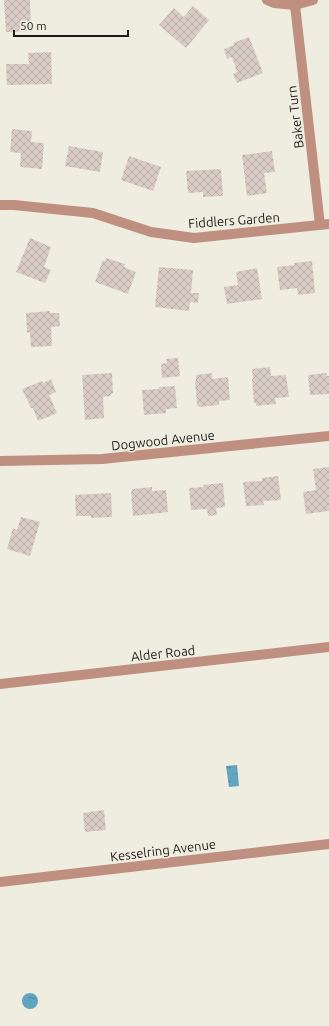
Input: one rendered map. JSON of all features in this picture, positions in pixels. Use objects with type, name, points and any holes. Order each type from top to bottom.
[{"type":"street","points":[[267,0],[274,3],[295,5],[313,0]]},
{"type":"street","name":"Baker Turn","points":[[295,5],[325,225]]},
{"type":"street","name":"Fiddlers Garden","points":[[0,205],[93,213],[151,232],[194,238],[325,225]]},
{"type":"street","name":"Dogwood Avenue","points":[[0,461],[102,459],[329,436]]},
{"type":"street","name":"Alder Road","points":[[0,684],[329,647]]},
{"type":"street","name":"Kesselring Avenue","points":[[0,882],[329,844]]},
{"type":"water","points":[[237,765],[239,786],[229,787],[226,766]]},
{"type":"water","points":[[27,993],[33,993],[38,998],[36,1007],[33,1009],[27,1009],[22,1004],[22,998]]},
{"type":"building","points":[[4,0],[30,0],[31,31],[6,32]]},
{"type":"building","points":[[193,6],[209,20],[186,48],[159,25],[174,8],[184,17]]},
{"type":"building","points":[[249,37],[263,73],[237,83],[233,74],[237,72],[232,57],[227,59],[224,49],[234,45],[233,43]]},
{"type":"building","points":[[51,52],[52,84],[7,85],[6,64],[29,64],[28,53]]},
{"type":"building","points":[[12,129],[32,131],[31,142],[44,143],[42,169],[20,167],[21,153],[10,152]]},
{"type":"building","points":[[69,146],[103,152],[100,172],[65,166]]},
{"type":"building","points":[[272,151],[275,172],[264,173],[267,193],[247,196],[242,155]]},
{"type":"building","points":[[129,156],[161,167],[153,191],[121,180]]},
{"type":"building","points":[[221,169],[223,196],[203,197],[203,192],[188,193],[186,171]]},
{"type":"building","points":[[30,238],[51,247],[44,267],[51,270],[45,283],[16,272]]},
{"type":"building","points":[[106,258],[125,264],[124,267],[136,272],[128,294],[95,282],[103,260],[105,261]]},
{"type":"building","points":[[312,261],[315,293],[298,295],[297,288],[280,290],[277,267]]},
{"type":"building","points":[[159,267],[193,270],[191,293],[199,293],[198,303],[190,302],[189,311],[155,307]]},
{"type":"building","points":[[257,268],[262,299],[227,304],[224,287],[238,285],[236,272]]},
{"type":"building","points":[[50,311],[50,313],[59,313],[60,326],[51,327],[52,346],[31,347],[30,333],[27,332],[26,313]]},
{"type":"building","points":[[178,358],[180,376],[162,378],[161,364],[167,363],[166,359]]},
{"type":"building","points":[[270,367],[271,376],[286,375],[289,397],[275,398],[276,404],[256,406],[256,403],[254,403],[252,369]]},
{"type":"building","points":[[112,373],[113,393],[111,396],[103,397],[104,418],[85,420],[82,375]]},
{"type":"building","points":[[212,373],[212,379],[228,377],[230,400],[219,401],[219,405],[199,407],[197,404],[195,381],[196,375]]},
{"type":"building","points":[[326,373],[327,376],[329,376],[329,394],[310,395],[308,375]]},
{"type":"building","points":[[51,379],[56,392],[49,395],[57,413],[38,421],[33,408],[31,408],[22,389]]},
{"type":"building","points":[[175,386],[177,408],[166,409],[166,413],[144,415],[142,390]]},
{"type":"building","points":[[329,467],[329,511],[306,514],[303,492],[316,490],[313,469]]},
{"type":"building","points":[[278,476],[281,500],[263,501],[264,505],[246,506],[243,482],[262,481],[262,478]]},
{"type":"building","points":[[223,483],[225,507],[216,508],[217,515],[208,516],[207,509],[191,510],[189,488]]},
{"type":"building","points":[[152,487],[152,491],[166,490],[168,512],[133,516],[132,489]]},
{"type":"building","points":[[111,493],[112,517],[91,518],[91,516],[76,516],[75,495]]},
{"type":"building","points":[[21,517],[40,522],[30,556],[7,549],[13,528],[17,530]]},
{"type":"building","points":[[104,810],[106,830],[85,832],[83,813]]}]
